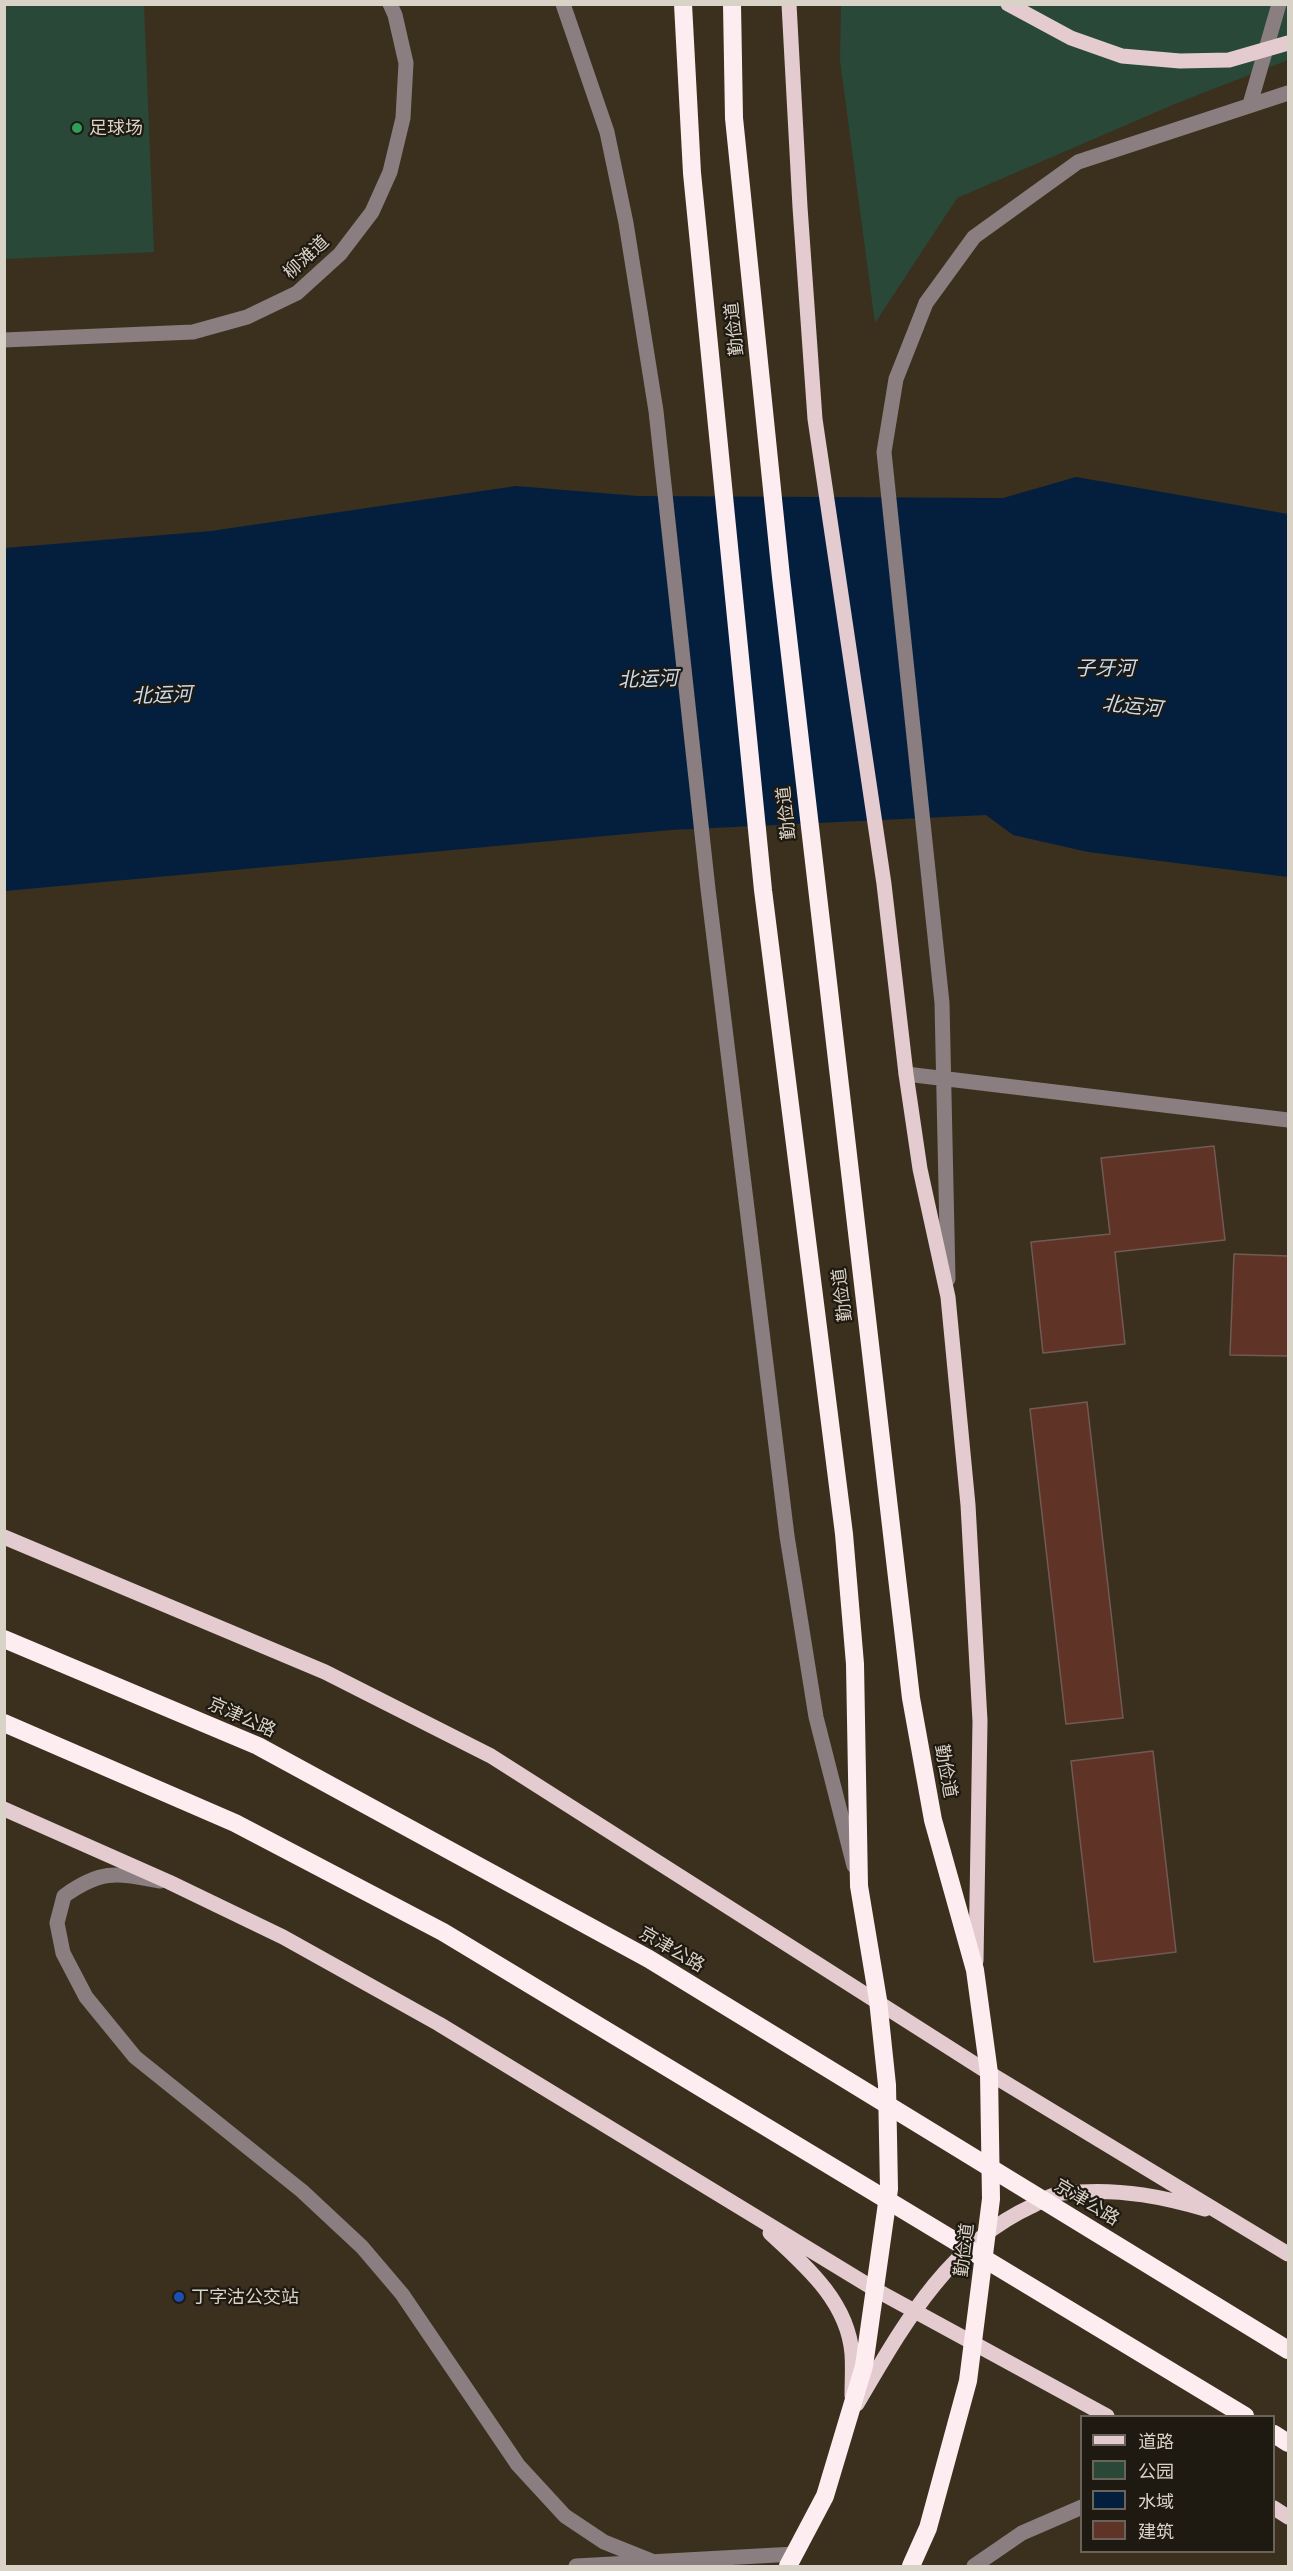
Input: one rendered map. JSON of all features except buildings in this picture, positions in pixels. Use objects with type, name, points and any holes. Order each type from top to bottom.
[{"type":"highway","name":"勤俭道","points":[[682,4],[692,172],[763,890],[844,1534],[855,1664],[859,1886],[878,2000],[886,2085],[889,2189],[864,2366],[852,2413],[825,2496],[792,2560]]},
{"type":"highway","name":"勤俭道","points":[[732,4],[734,118],[815,884],[911,1698],[933,1820],[975,1970],[989,2073],[992,2199],[968,2381],[928,2528],[911,2566]]},
{"type":"highway","name":"京津公路","points":[[4,1639],[258,1746],[649,1959],[1288,2350]]},
{"type":"highway","points":[[4,1722],[235,1822],[443,1932],[1243,2415]]},
{"type":"highway","points":[[1275,2435],[1288,2443]]},
{"type":"main road","points":[[789,4],[815,419],[884,884],[906,1074],[920,1169],[948,1297],[968,1505],[980,1721],[975,1970]]},
{"type":"main road","points":[[1008,4],[1071,38],[1122,56],[1180,61],[1229,60],[1288,43]]},
{"type":"main road","points":[[4,1537],[325,1672],[491,1756],[878,2000],[989,2073],[1288,2254]]},
{"type":"main road","points":[[4,1809],[169,1882],[283,1937],[439,2025],[876,2290],[1105,2415]]},
{"type":"main road","points":[[852,2413],[894,2342],[959,2255],[987,2230],[1015,2214],[1057,2194],[1131,2192],[1167,2198],[1225,2215]]},
{"type":"main road","points":[[746,2211],[826,2289],[845,2321],[852,2352],[852,2413]]},
{"type":"main road","points":[[1275,2509],[1288,2517]]},
{"type":"street","name":"柳滩道","points":[[4,340],[193,332],[247,318],[297,293],[340,254],[372,212],[390,172],[403,118],[406,63],[395,15],[390,4]]},
{"type":"street","points":[[563,4],[607,132],[626,223],[656,411],[708,889],[787,1536],[816,1717],[859,1886]]},
{"type":"street","points":[[1250,104],[1279,4]]},
{"type":"street","points":[[948,1297],[942,1003],[926,869],[884,452],[896,379],[926,303],[974,237],[1078,162],[1288,93]]},
{"type":"street","points":[[906,1074],[1288,1120]]},
{"type":"street","points":[[169,1882],[114,1873],[86,1880],[64,1896],[57,1923],[63,1953],[86,1997],[135,2057],[302,2191],[362,2247],[402,2294],[518,2465],[565,2516],[604,2542],[654,2562]]},
{"type":"street","points":[[974,2566],[1023,2533],[1080,2507]]},
{"type":"street","points":[[576,2566],[654,2562],[792,2560]]},
{"type":"green space","name":"足球场","points":[[4,5],[144,5],[154,252],[5,259]]},
{"type":"green space","points":[[841,5],[1288,5],[1288,60],[1177,103],[957,198],[875,323],[840,60]]},
{"type":"water","name":"子牙河","points":[[1076,477],[1288,514],[1288,877],[1088,852],[1013,835],[986,815],[671,830],[5,891],[5,548],[211,531],[516,486],[638,496],[1003,498]]},
{"type":"place","name":"足球场","points":[[77,128]]},
{"type":"place","name":"丁字沽公交站","points":[[179,2297]]},
{"type":"water label","name":"北运河","points":[[648,679]]},
{"type":"water label","name":"北运河","points":[[162,695]]},
{"type":"water label","name":"北运河","points":[[1132,706]]}]
